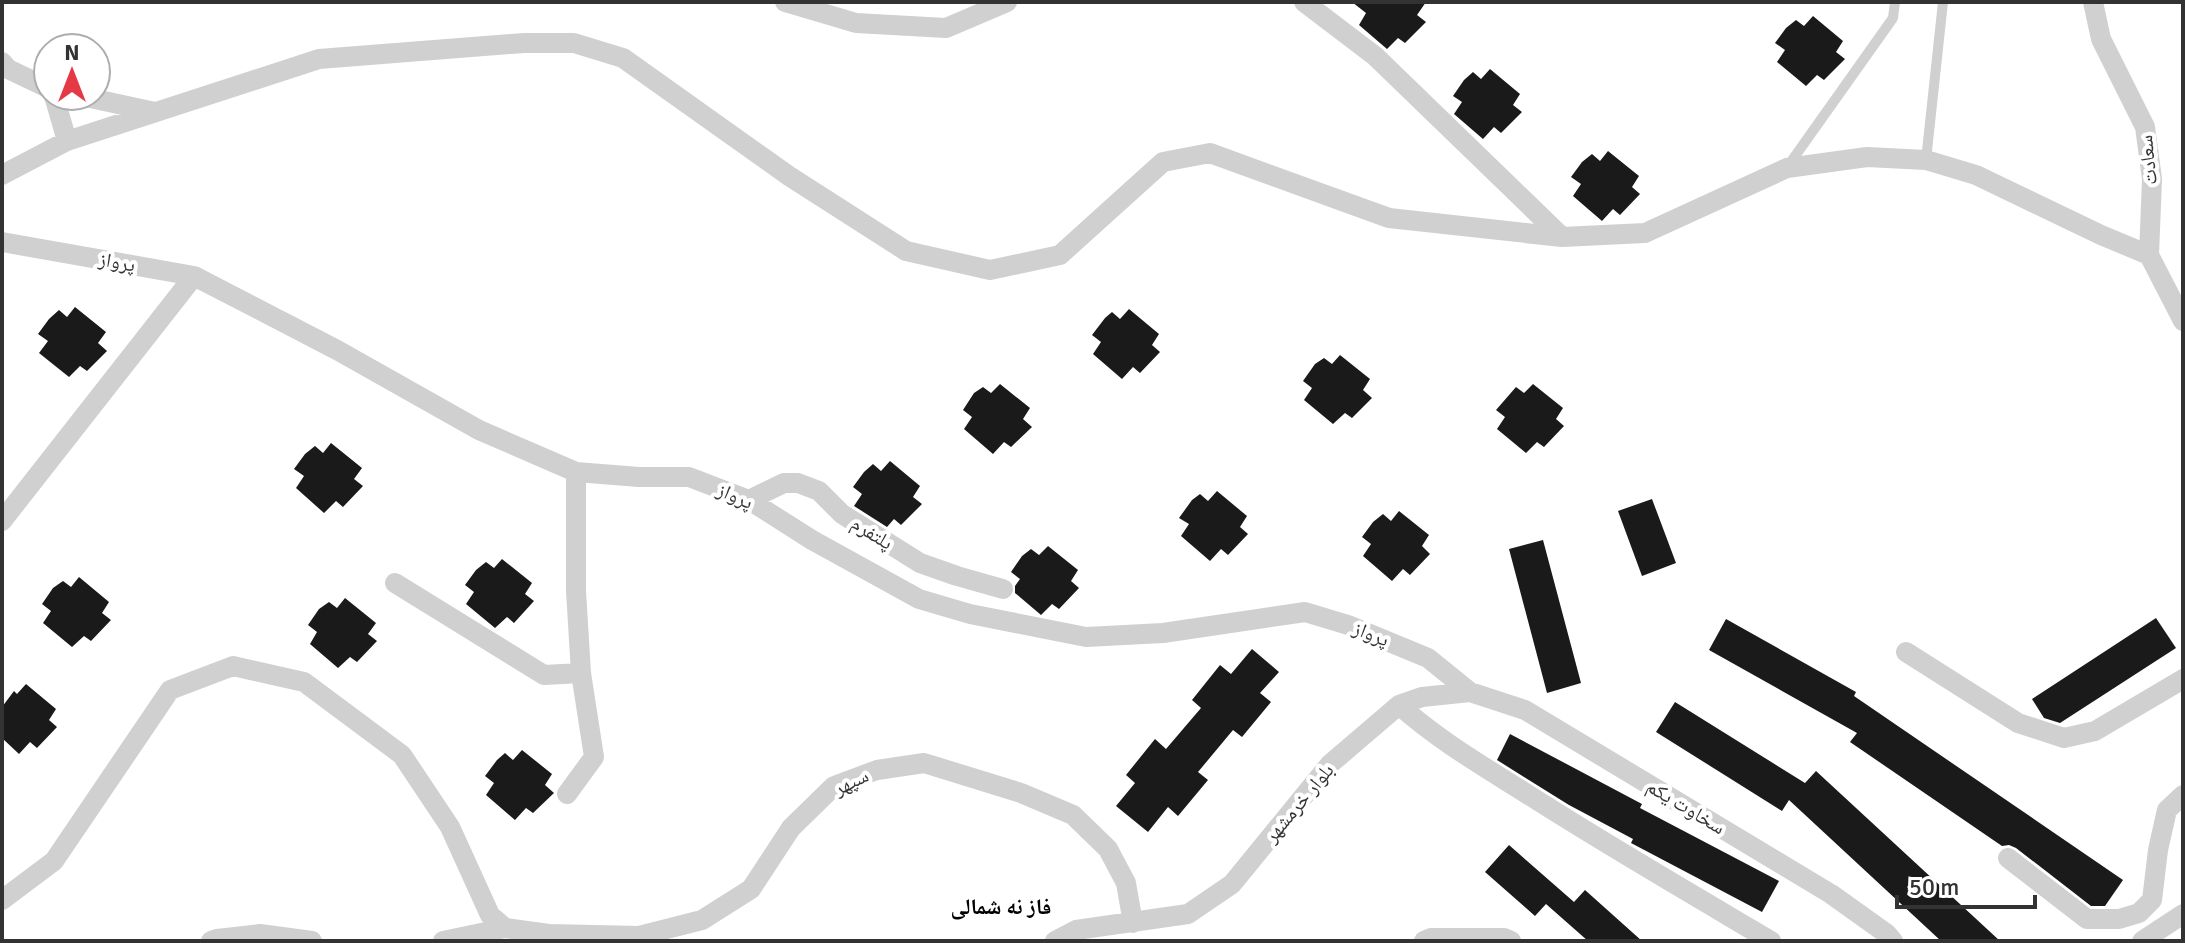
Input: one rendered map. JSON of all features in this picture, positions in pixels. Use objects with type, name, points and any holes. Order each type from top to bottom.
[{"type":"street","points":[[785,2],[856,23],[946,28],[1007,2]]},
{"type":"street","points":[[1304,2],[1375,56],[1562,237]]},
{"type":"street","name":"سعادت","points":[[2093,2],[2101,39],[2145,127],[2152,179],[2149,255],[2183,321]]},
{"type":"street","points":[[2,175],[67,141],[319,59],[524,43],[574,43],[623,58],[789,176],[906,251],[990,270],[1060,255],[1163,162],[1210,153],[1389,218],[1562,237],[1645,233],[1787,168],[1867,157],[1926,160],[1976,175],[2149,255]]},
{"type":"street","points":[[2,62],[8,69],[32,80]]},
{"type":"street","points":[[112,103],[156,112]]},
{"type":"street","points":[[59,112],[67,141]]},
{"type":"street","name":"پرواز","points":[[2,242],[194,276],[337,350],[479,430],[576,472],[689,477],[749,500],[812,540],[919,599],[970,614],[1086,637],[1163,633],[1305,612],[1348,625],[1428,658],[1470,692]]},
{"type":"street","points":[[2,521],[194,276]]},
{"type":"street","points":[[567,794],[594,757],[581,673],[576,591],[576,472]]},
{"type":"street","name":"پلتفرم","points":[[749,500],[784,483],[798,483],[819,491],[842,514],[920,563],[1003,589]]},
{"type":"street","points":[[395,583],[544,675],[581,673]]},
{"type":"street","points":[[1906,652],[2018,723],[2064,738],[2095,731],[2183,679]]},
{"type":"street","points":[[2,900],[54,861],[170,690],[233,666],[304,682],[402,755],[450,827],[490,915],[505,928]]},
{"type":"street","name":"بلوار خرمشهر","points":[[1055,941],[1076,930],[1188,914],[1232,884],[1330,764],[1399,705],[1422,697],[1470,692]]},
{"type":"street","name":"سخاوت یکم","points":[[1470,692],[1525,710],[1831,894],[1893,941]]},
{"type":"street","points":[[1399,705],[1422,726],[1463,754],[1771,941]]},
{"type":"street","name":"سپهر","points":[[443,941],[505,928],[549,934],[639,936],[702,920],[751,889],[791,828],[834,786],[877,770],[924,763],[1021,793],[1073,815],[1108,849],[1126,883],[1133,923]]},
{"type":"street","points":[[2008,858],[2087,919],[2119,919],[2139,913],[2152,900],[2167,810],[2183,795]]},
{"type":"street","points":[[2142,941],[2183,914]]},
{"type":"street","name":"بلوار خرمشهر","points":[[1105,941],[1133,923]]},
{"type":"street","points":[[211,941],[260,934],[312,941]]},
{"type":"street","name":"سپهر","points":[[521,941],[549,934]]},
{"type":"street","points":[[1424,941],[1431,938],[1504,938],[1511,941]]},
{"type":"lane","points":[[1787,168],[1893,18],[1895,2]]},
{"type":"lane","points":[[1926,160],[1943,2]]},
{"type":"building","points":[[1352,2],[1426,2],[1417,15],[1426,22],[1405,43],[1398,38],[1387,49],[1359,25],[1366,13]]},
{"type":"building","points":[[1813,16],[1843,41],[1836,52],[1845,59],[1824,80],[1817,75],[1806,86],[1777,62],[1785,50],[1775,43],[1796,20],[1804,26]]},
{"type":"building","points":[[1490,69],[1520,94],[1513,105],[1522,112],[1501,133],[1494,127],[1483,139],[1454,114],[1462,102],[1453,96],[1473,72],[1481,79]]},
{"type":"building","points":[[1608,151],[1639,176],[1632,187],[1640,194],[1620,215],[1613,209],[1602,221],[1573,196],[1581,184],[1571,177],[1592,154],[1600,161]]},
{"type":"building","points":[[75,307],[106,332],[98,343],[107,351],[87,371],[80,366],[69,377],[39,353],[48,341],[38,334],[59,310],[67,317]]},
{"type":"building","points":[[1129,309],[1159,334],[1152,345],[1160,352],[1140,373],[1133,367],[1122,379],[1093,354],[1101,342],[1092,335],[1112,312],[1120,319]]},
{"type":"building","points":[[1340,355],[1370,379],[1363,390],[1372,398],[1352,418],[1345,413],[1333,424],[1304,400],[1312,388],[1303,381],[1315,364],[1324,358],[1332,364]]},
{"type":"building","points":[[1000,384],[1030,408],[1023,419],[1032,427],[1011,447],[1004,442],[993,454],[964,429],[972,417],[963,410],[974,393],[983,387],[991,393]]},
{"type":"building","points":[[1533,384],[1563,408],[1556,419],[1564,426],[1544,447],[1537,442],[1526,453],[1497,429],[1505,417],[1496,410],[1516,387],[1524,393]]},
{"type":"building","points":[[331,443],[362,468],[354,479],[363,486],[343,507],[336,501],[324,513],[296,488],[304,476],[294,469],[315,446],[323,453]]},
{"type":"building","points":[[890,461],[920,486],[913,497],[922,504],[901,525],[894,519],[887,527],[854,506],[862,494],[853,487],[873,464],[881,471]]},
{"type":"building","points":[[1217,491],[1247,516],[1240,527],[1248,534],[1228,555],[1221,549],[1210,561],[1181,536],[1189,524],[1179,518],[1200,494],[1208,501]]},
{"type":"building","points":[[1652,499],[1676,563],[1642,576],[1618,511]]},
{"type":"building","points":[[1399,511],[1429,535],[1422,546],[1430,554],[1410,575],[1403,569],[1392,581],[1363,556],[1371,544],[1362,537],[1383,514],[1391,521]]},
{"type":"building","points":[[1543,540],[1581,683],[1547,693],[1509,549]]},
{"type":"building","points":[[1048,546],[1078,570],[1071,581],[1079,588],[1059,609],[1052,604],[1041,615],[1015,593],[1020,579],[1011,572],[1031,549],[1039,555]]},
{"type":"building","points":[[502,559],[532,583],[525,594],[534,601],[514,623],[507,617],[495,628],[466,604],[474,592],[465,585],[486,562],[494,568]]},
{"type":"building","points":[[79,577],[109,602],[102,613],[111,620],[91,641],[84,636],[72,647],[43,623],[51,611],[42,604],[53,588],[63,581],[71,587]]},
{"type":"building","points":[[345,598],[376,623],[368,634],[377,641],[357,662],[350,657],[338,668],[310,644],[317,632],[308,625],[319,609],[329,602],[337,608]]},
{"type":"building","points":[[2156,618],[2176,648],[2060,723],[2044,718],[2032,699]]},
{"type":"building","points":[[1726,619],[1856,692],[1854,696],[2123,880],[2105,906],[2091,906],[2016,848],[2002,846],[1850,742],[1857,733],[1709,650]]},
{"type":"building","points":[[1252,649],[1279,672],[1260,693],[1271,702],[1242,737],[1233,730],[1198,772],[1208,780],[1178,816],[1168,807],[1148,832],[1116,806],[1135,783],[1126,775],[1155,739],[1166,749],[1201,708],[1192,700],[1220,665],[1231,674]]},
{"type":"building","points":[[26,684],[56,709],[49,720],[57,727],[37,748],[30,742],[19,754],[2,738],[2,707],[14,691],[17,694]]},
{"type":"building","points":[[1675,702],[1805,783],[1816,771],[2000,941],[1941,941],[1789,800],[1782,811],[1656,732]]},
{"type":"building","points":[[1510,734],[1642,804],[1640,808],[1779,881],[1762,912],[1631,843],[1633,839],[1569,805],[1497,760]]},
{"type":"building","points":[[522,750],[552,774],[545,785],[554,793],[533,813],[526,808],[515,820],[486,795],[494,783],[485,776],[505,753],[513,760]]},
{"type":"building","points":[[1509,845],[1574,902],[1585,890],[1642,941],[1588,941],[1546,904],[1535,916],[1485,872]]},
{"type":"district","name":"فاز نه شمالی","points":[[1001,906]]}]
